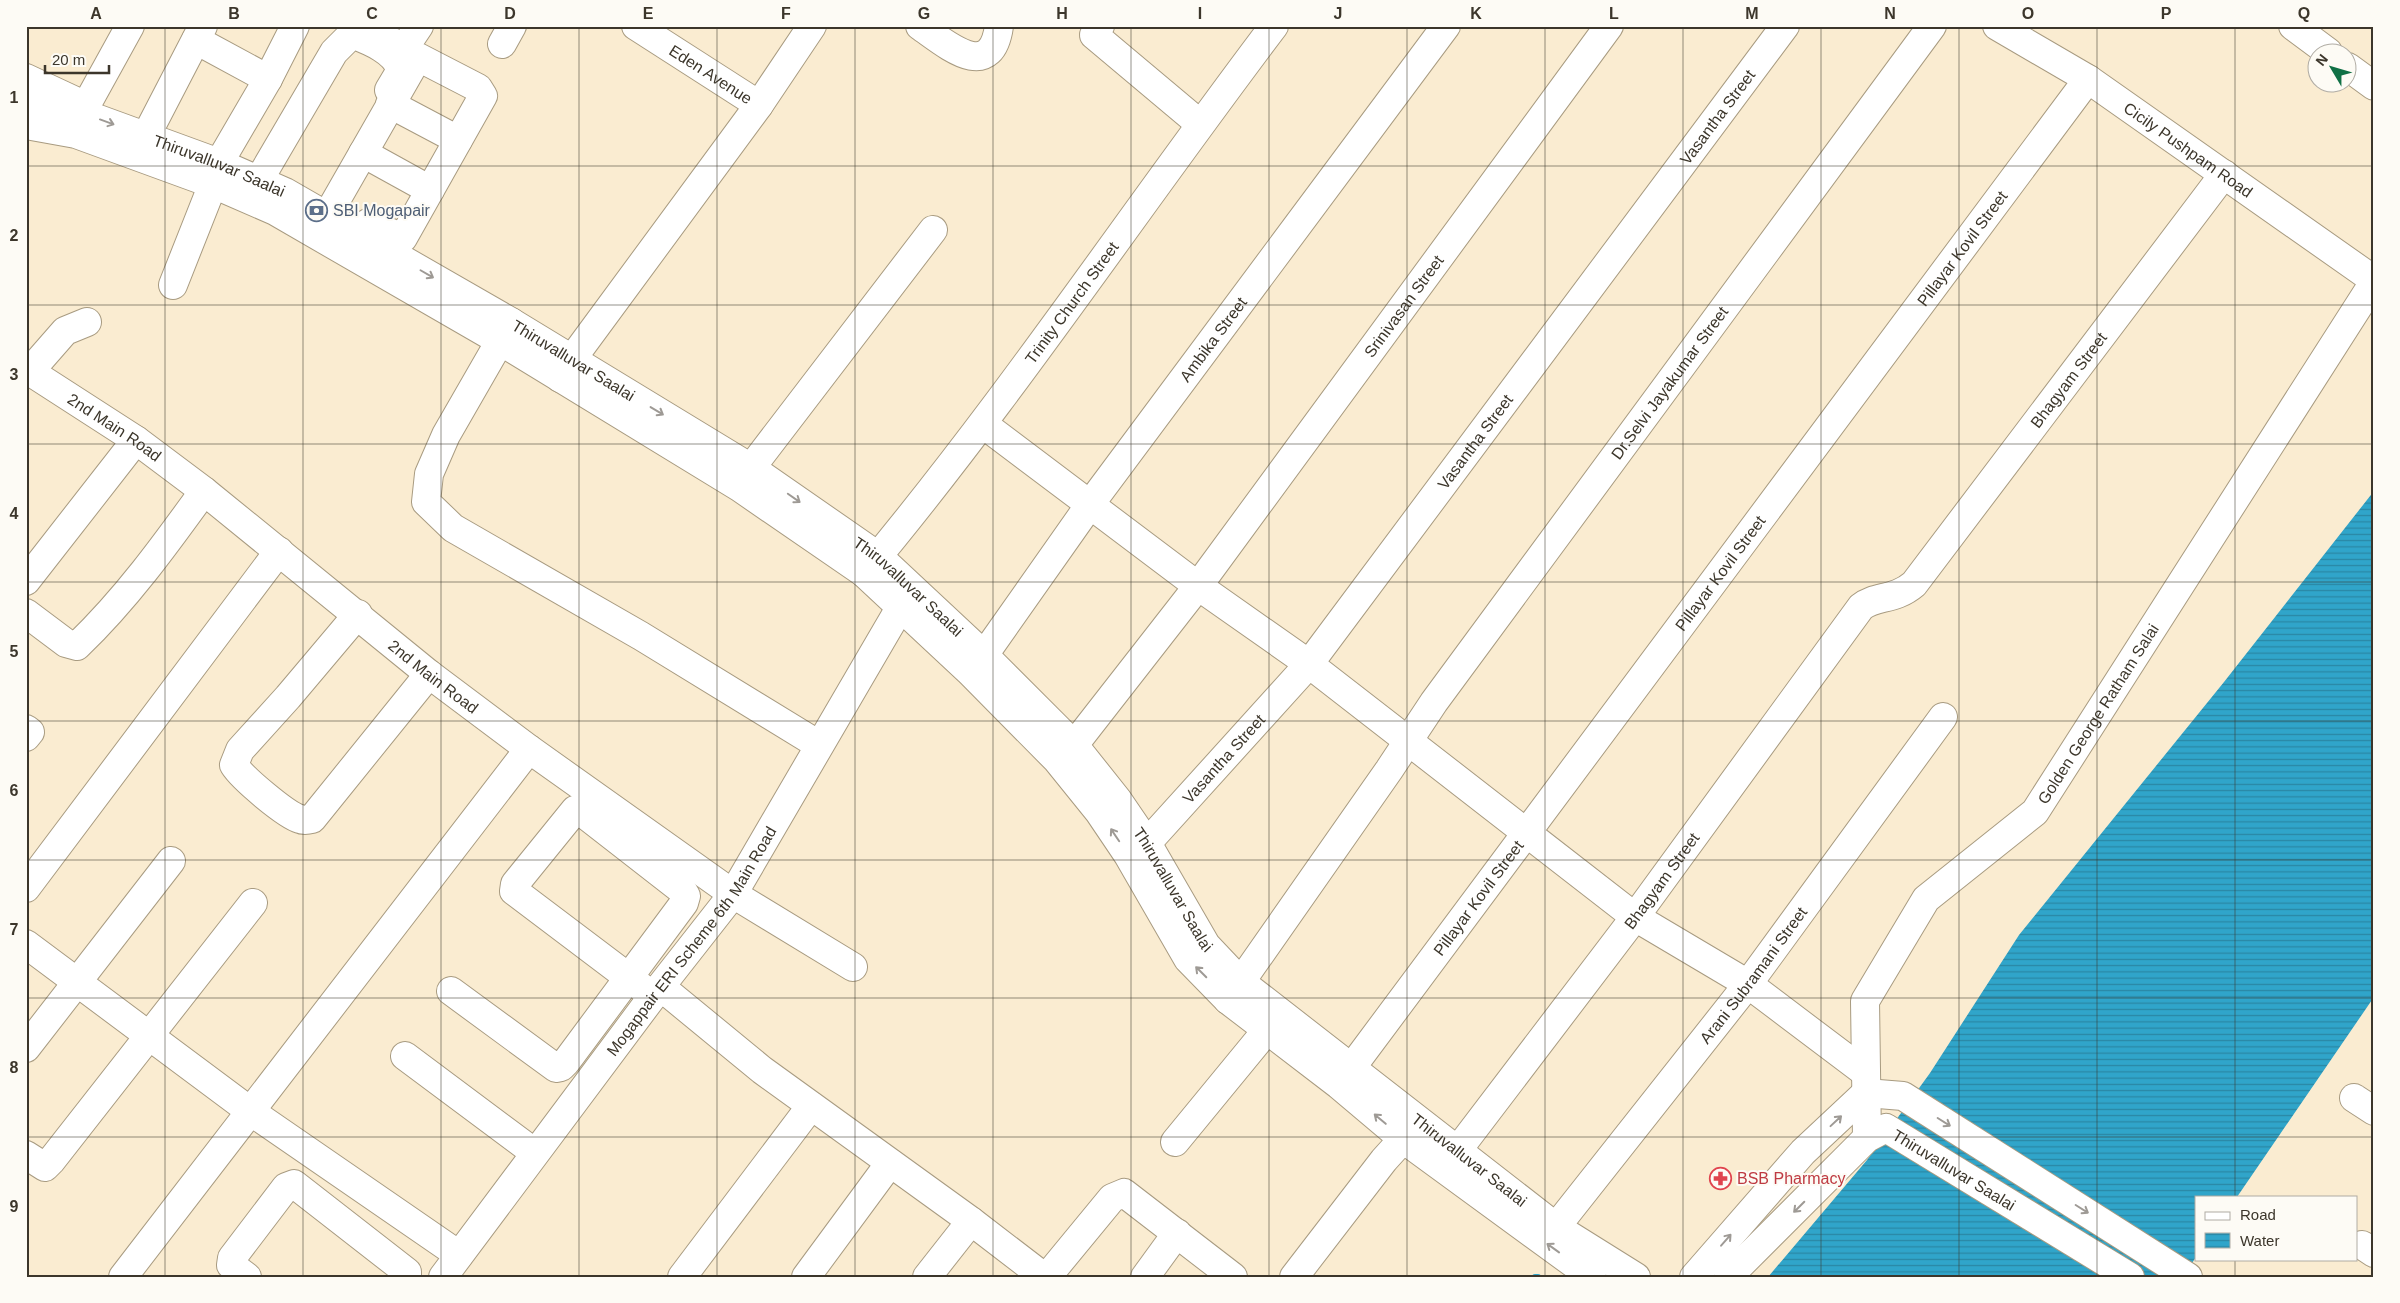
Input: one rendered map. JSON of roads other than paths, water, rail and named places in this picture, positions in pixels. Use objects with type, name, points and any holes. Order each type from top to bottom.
[{"type":"street","points":[[84,110],[130,26]]},
{"type":"street","points":[[172,284],[216,173],[295,26]]},
{"type":"street","points":[[361,26],[387,41],[405,47],[419,26]]},
{"type":"street","name":"Eden Avenue","points":[[636,26],[759,105]]},
{"type":"street","points":[[566,368],[759,105],[812,26]]},
{"type":"street","points":[[920,26],[958,53],[971,57],[981,57],[995,38]]},
{"type":"street","points":[[1100,26],[1094,35],[1200,124]]},
{"type":"street","name":"Trinity Church Street","points":[[871,565],[984,424],[1200,124],[1274,26]]},
{"type":"street","name":"Ambika Street","points":[[984,654],[1091,503],[1446,26]]},
{"type":"street","name":"Srinivasan Street","points":[[1074,745],[1198,586],[1609,26]]},
{"type":"street","name":"Vasantha Street","points":[[1147,844],[1309,664],[1785,26]]},
{"type":"street","name":"Dr.Selvi Jayakumar Street","points":[[1235,991],[1434,702],[1932,26]]},
{"type":"street","name":"Cicily Pushpam Road","points":[[1997,26],[2088,78],[2374,281]]},
{"type":"street","points":[[2293,26],[2315,42]]},
{"type":"street","points":[[146,136],[200,33],[268,79]]},
{"type":"street","points":[[259,180],[334,52],[352,34],[373,42],[398,61],[401,70],[323,214]]},
{"type":"street","points":[[323,214],[363,153],[418,57],[478,88],[483,96],[403,238],[368,223],[360,235]]},
{"type":"street","points":[[2358,74],[2374,86]]},
{"type":"street","name":"Pillayar Kovil Street","points":[[1352,1068],[2088,78]]},
{"type":"street","points":[[400,258],[496,96]]},
{"type":"street","name":"Thiruvalluvar Saalai","points":[[27,104],[84,110],[146,136],[216,173],[275,211],[506,331]]},
{"type":"street","name":"Thiruvalluvar Saalai","points":[[27,104],[76,134],[216,173],[259,180],[285,192],[400,258],[506,331],[566,368],[739,487],[871,565]]},
{"type":"street","points":[[390,104],[458,140]]},
{"type":"street","points":[[363,153],[430,190]]},
{"type":"street","name":"Bhagyam Street","points":[[1457,1150],[1636,917],[1861,607],[1865,603],[1905,592],[1914,584],[2224,174]]},
{"type":"street","points":[[751,468],[933,230]]},
{"type":"street","name":"Golden George Ratham Salai","points":[[1876,1133],[1866,1083],[1865,1000],[1926,899],[2035,812],[2374,281]]},
{"type":"street","points":[[28,370],[66,331],[86,322]]},
{"type":"street","points":[[506,331],[446,435],[429,474],[426,502],[453,528],[641,636],[819,745]]},
{"type":"street","name":"Thiruvalluvar Saalai","points":[[566,368],[751,468],[871,565],[905,598],[968,671],[1057,760],[1099,812],[1128,855],[1188,959],[1352,1068],[1556,1227],[1636,1277]]},
{"type":"street","name":"2nd Main Road","points":[[28,370],[136,440],[204,491],[358,614],[429,674],[529,749],[733,894],[853,967]]},
{"type":"street","points":[[984,424],[1091,503],[1198,586],[1309,664],[1636,917],[1748,984],[1866,1083],[1903,1096],[2188,1277]]},
{"type":"street","points":[[26,581],[136,440]]},
{"type":"street","points":[[26,613],[66,643],[77,646],[96,628],[148,569],[204,491]]},
{"type":"street","points":[[26,888],[279,551]]},
{"type":"street","name":"Thiruvalluvar Saalai","points":[[905,598],[984,654],[1074,745],[1117,799],[1147,844],[1206,946],[1235,991],[1268,1030],[1339,1085],[1403,1139],[1592,1277]]},
{"type":"street","name":"Mogappair ERI Scheme 6th Main Road","points":[[453,1269],[535,1153],[733,894],[905,598]]},
{"type":"street","points":[[358,614],[288,698],[240,750],[234,765],[240,774],[290,814],[300,819],[312,819],[429,674]]},
{"type":"street","name":"Arani Subramani Street","points":[[1556,1227],[1748,984],[1943,717]]},
{"type":"street","points":[[26,729],[30,732],[26,737]]},
{"type":"street","points":[[123,1277],[529,749]]},
{"type":"street","points":[[451,991],[556,1068],[561,1067],[566,1062],[628,977],[684,903],[686,896],[683,891],[580,810],[575,810],[515,884],[514,891],[628,977],[657,991],[1045,1277],[1112,1198],[1118,1194],[1128,1195],[1233,1277]]},
{"type":"street","points":[[26,1048],[171,861]]},
{"type":"street","points":[[26,1155],[41,1166],[48,1164],[253,903]]},
{"type":"street","points":[[26,944],[250,1111],[453,1269]]},
{"type":"street","points":[[1175,1142],[1268,1030]]},
{"type":"street","points":[[405,1056],[535,1153]]},
{"type":"street","points":[[1694,1277],[1866,1083]]},
{"type":"street","points":[[682,1277],[811,1106]]},
{"type":"street","name":"Thiruvalluvar Saalai","points":[[1728,1277],[1876,1133],[2130,1277]]},
{"type":"street","points":[[1294,1277],[1384,1160],[1403,1139]]},
{"type":"street","points":[[806,1277],[890,1163]]},
{"type":"street","points":[[247,1277],[232,1265],[232,1258],[286,1187],[294,1184],[407,1272],[407,1277]]},
{"type":"street","points":[[927,1277],[971,1221]]},
{"type":"street","points":[[1145,1277],[1177,1233]]},
{"type":"water","points":[[2374,491],[2374,997],[2238,1196],[2195,1196],[2195,1259],[2183,1277],[1768,1277],[1867,1160],[1930,1073],[2019,935],[2224,682]]},
{"type":"place","name":"SBI Mogapair","points":[[317,210]]},
{"type":"place","name":"BSB Pharmacy","points":[[1721,1178]]}]
